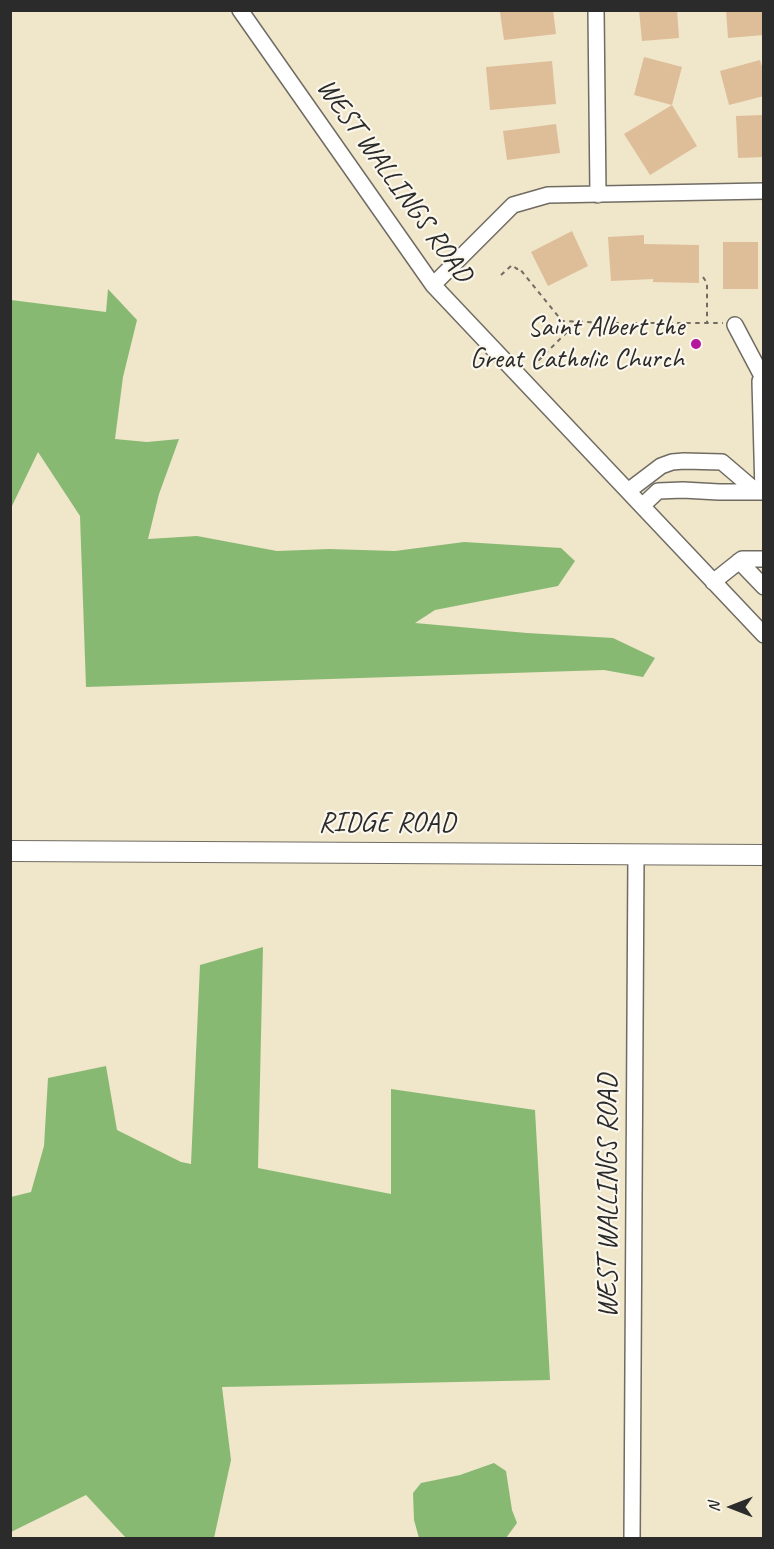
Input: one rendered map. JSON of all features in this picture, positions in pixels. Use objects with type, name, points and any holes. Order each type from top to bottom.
[{"type":"main road","name":"RIDGE ROAD","points":[[10,851],[764,855]]},
{"type":"street","name":"WEST WALLINGS ROAD","points":[[240,10],[433,285],[764,635]]},
{"type":"street","points":[[596,10],[598,195]]},
{"type":"street","points":[[433,285],[513,205],[548,195],[764,191]]},
{"type":"street","points":[[735,325],[763,378],[760,381],[761,492]]},
{"type":"street","points":[[628,491],[661,466],[684,461],[722,462],[761,492]]},
{"type":"street","points":[[642,506],[658,491],[761,492]]},
{"type":"street","points":[[713,582],[742,559],[764,559]]},
{"type":"street","points":[[739,561],[764,587]]},
{"type":"street","name":"WEST WALLINGS ROAD","points":[[632,1539],[636,854]]},
{"type":"path","points":[[501,275],[512,265],[517,270],[519,268],[562,321],[735,325]]},
{"type":"path","points":[[703,277],[707,283],[707,323]]},
{"type":"path","points":[[532,368],[578,322]]},
{"type":"green space","points":[[108,289],[137,320],[123,377],[115,439],[147,442],[179,439],[159,494],[148,539],[197,536],[277,551],[329,549],[395,551],[464,542],[561,548],[575,561],[558,586],[435,610],[415,623],[613,638],[655,658],[643,677],[604,670],[86,687],[80,516],[38,452],[11,508],[11,300],[106,312]]},
{"type":"green space","points":[[263,947],[258,1168],[391,1194],[391,1089],[535,1110],[550,1380],[222,1387],[231,1460],[214,1538],[126,1538],[86,1495],[11,1532],[11,1197],[31,1192],[44,1146],[48,1078],[106,1066],[117,1130],[181,1162],[191,1164],[200,965]]},
{"type":"green space","points":[[494,1463],[506,1471],[512,1510],[517,1523],[506,1538],[419,1538],[414,1520],[413,1493],[421,1483],[460,1475]]},
{"type":"building","points":[[553,10],[556,34],[504,40],[500,12]]},
{"type":"building","points":[[639,10],[677,10],[679,38],[642,41]]},
{"type":"building","points":[[726,10],[764,10],[764,35],[728,38]]},
{"type":"building","points":[[644,57],[682,67],[672,105],[634,95]]},
{"type":"building","points":[[760,60],[764,73],[764,96],[729,105],[720,71]]},
{"type":"building","points":[[552,61],[556,104],[490,110],[486,67]]},
{"type":"building","points":[[672,105],[697,146],[650,175],[624,134]]},
{"type":"building","points":[[764,115],[764,157],[738,158],[736,116]]},
{"type":"building","points":[[556,124],[560,153],[507,160],[503,131]]},
{"type":"building","points":[[572,231],[588,266],[548,286],[531,252]]},
{"type":"building","points":[[644,235],[644,244],[699,245],[699,283],[653,282],[653,279],[611,281],[608,237]]},
{"type":"building","points":[[723,242],[758,242],[758,289],[723,289]]},
{"type":"place","name":"Saint Albert the Great Catholic Church","points":[[696,344]]}]
